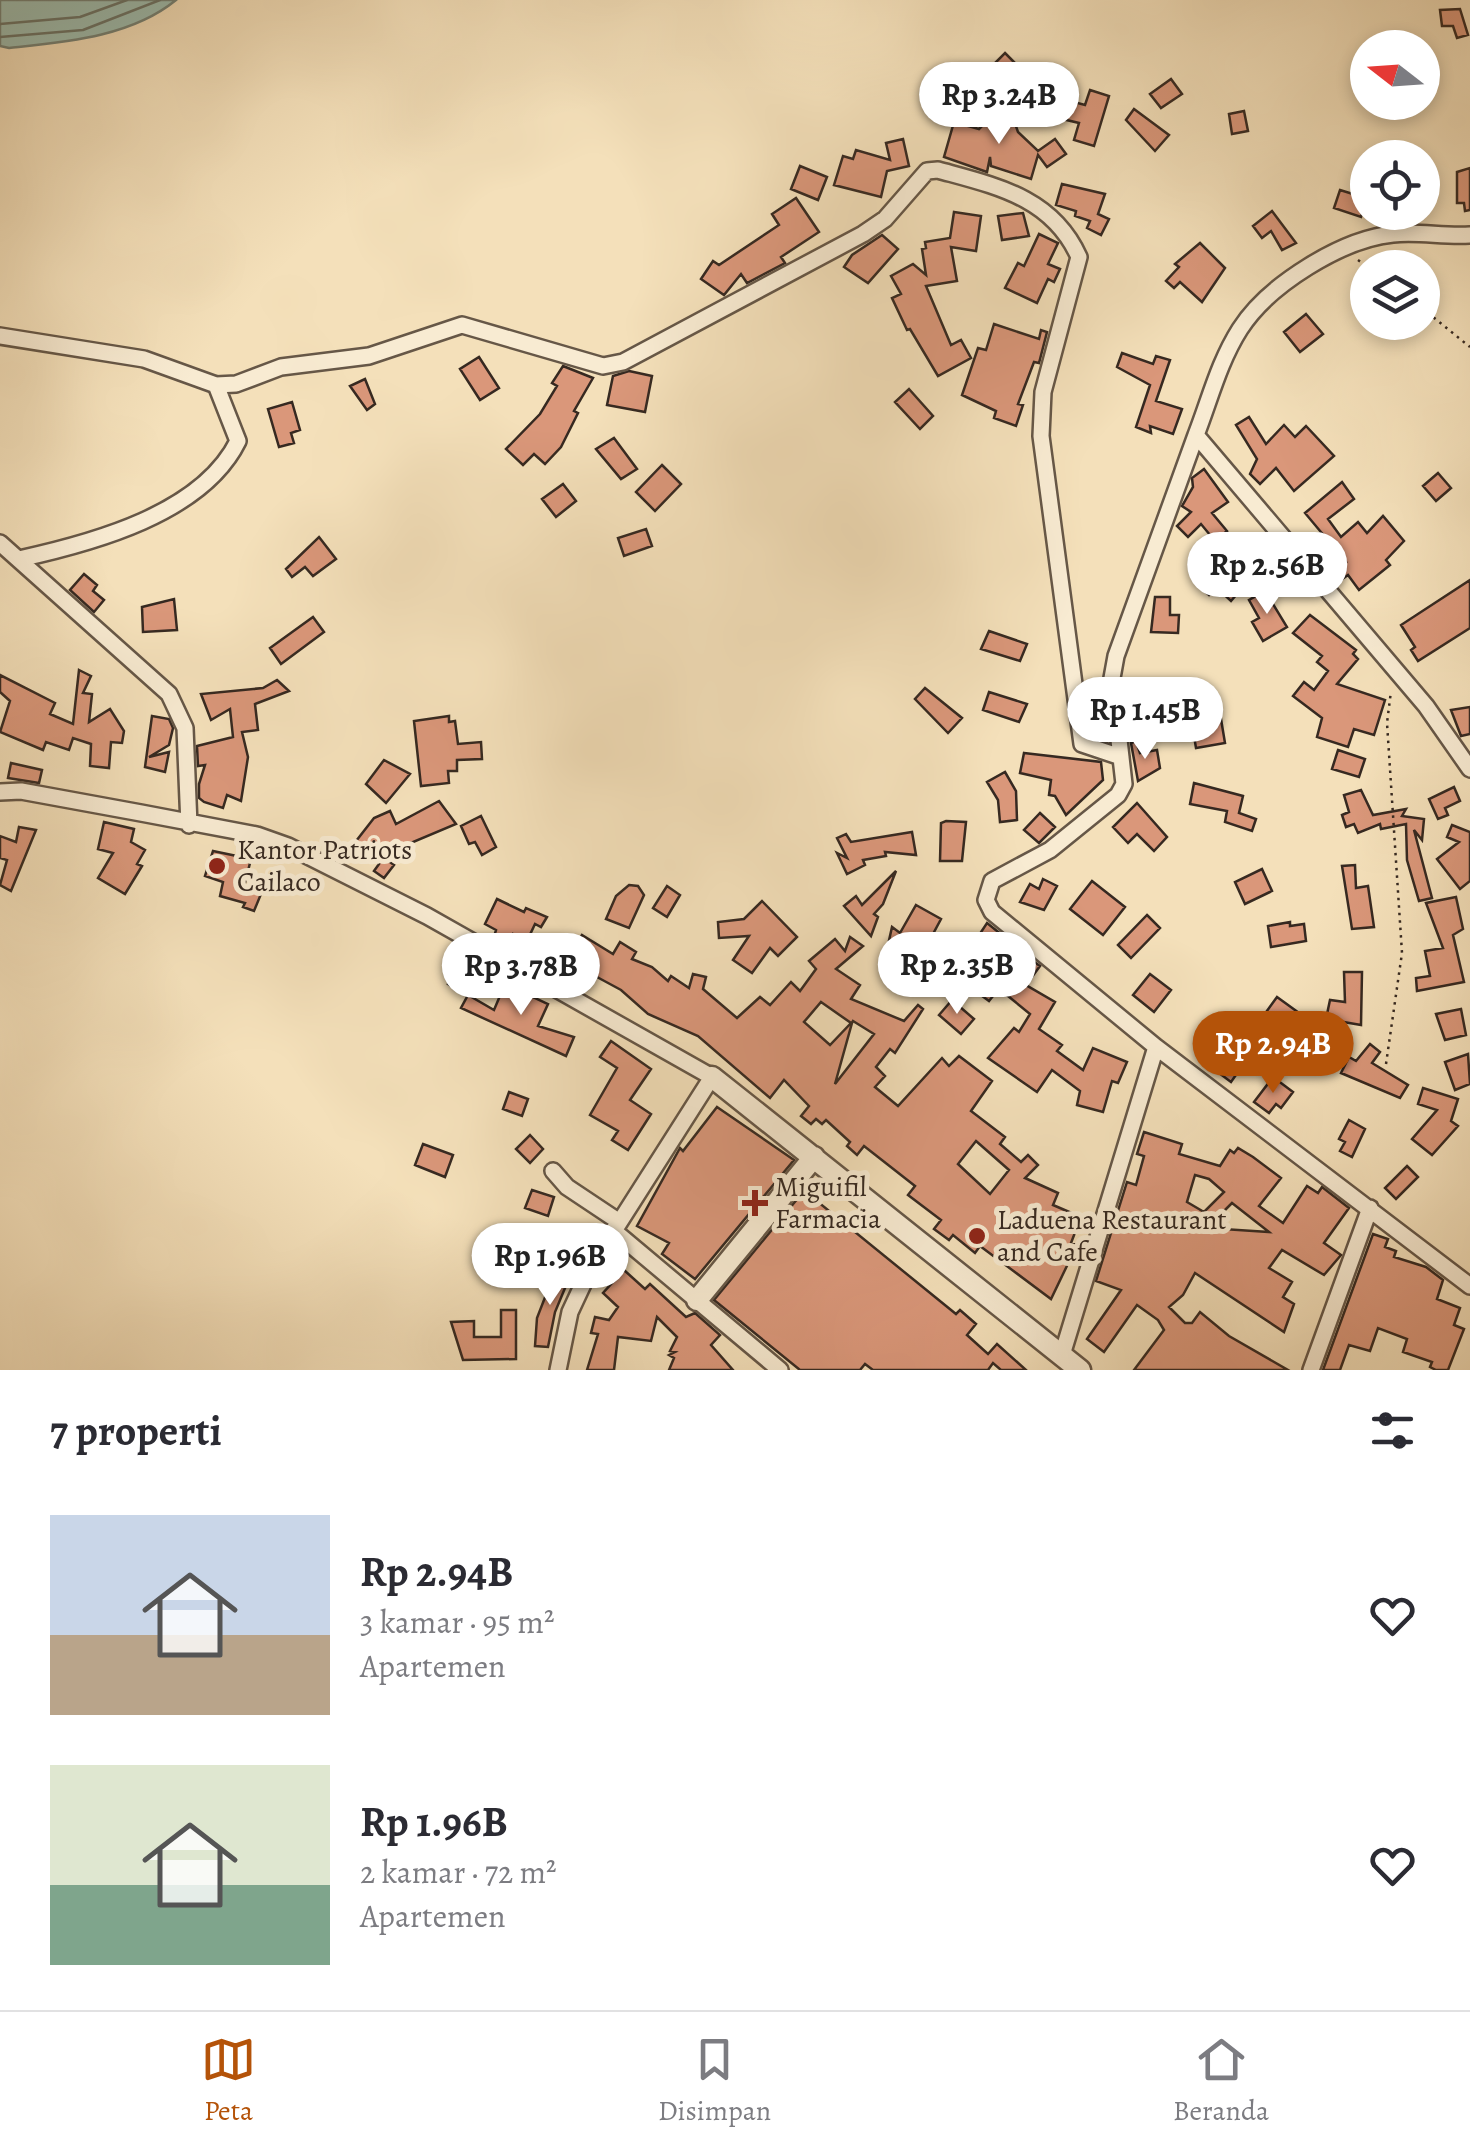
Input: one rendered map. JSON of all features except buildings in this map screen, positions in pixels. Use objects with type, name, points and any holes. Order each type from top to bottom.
[{"type":"street","points":[[0,336],[144,359],[216,385],[236,384],[282,367],[369,356],[462,325],[587,363],[623,362],[863,234],[885,219],[926,172],[938,170],[1016,192],[1044,208],[1079,257],[1042,392],[1041,436],[1082,744],[1121,758]]},
{"type":"street","points":[[1470,235],[1393,234],[1339,248],[1284,285],[1242,326],[1218,371],[1116,656],[1112,678],[1124,784],[1118,794],[1050,850],[992,882],[986,900],[992,912],[1156,1047],[1470,1286]]},
{"type":"street","points":[[19,559],[74,547],[154,513],[188,494],[228,462],[238,442],[216,385]]},
{"type":"street","points":[[1196,435],[1394,670],[1470,769]]},
{"type":"street","points":[[0,543],[168,694],[185,728],[188,824]]},
{"type":"street","points":[[0,792],[21,791],[256,836],[336,868],[712,1078],[814,1157],[1056,1362],[1080,1370]]},
{"type":"street","points":[[1056,1362],[1156,1047]]},
{"type":"street","points":[[558,1370],[570,1312],[616,1225],[712,1078]]},
{"type":"street","points":[[697,1300],[814,1157]]},
{"type":"street","points":[[553,1171],[780,1370]]},
{"type":"street","points":[[1311,1370],[1370,1208]]},
{"type":"path","points":[[1440,322],[1470,346]]},
{"type":"path","points":[[1386,1064],[1402,953],[1387,723],[1394,670]]},
{"type":"water","points":[[0,0],[176,0],[118,30],[9,48],[0,46]]},
{"type":"place","name":"Kantor Patriots Cailaco","points":[[217,866]]},
{"type":"place","name":"Miguifil Farmacia","points":[[755,1203]]},
{"type":"place","name":"Laduena Restaurant and Cafe","points":[[977,1236]]}]
